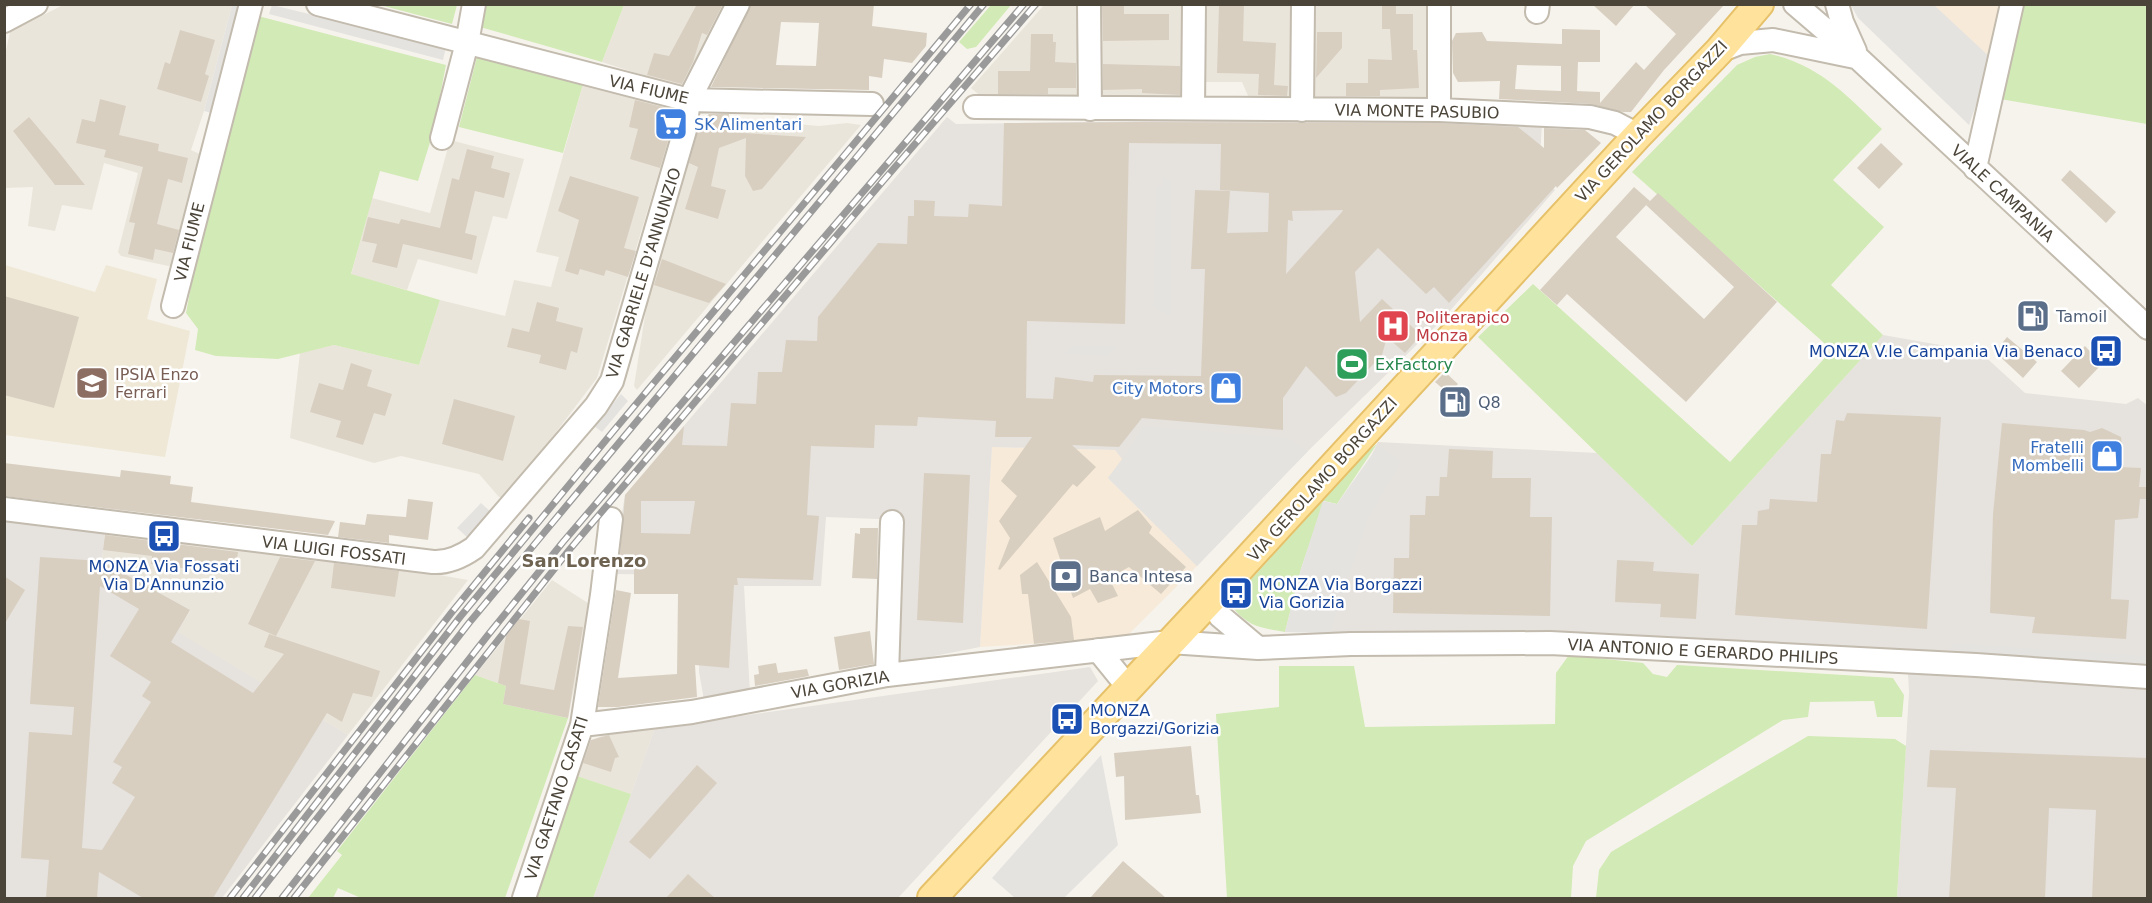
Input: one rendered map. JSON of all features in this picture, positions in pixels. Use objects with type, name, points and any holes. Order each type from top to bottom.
[{"type":"main road","name":"VIA GEROLAMO BORGAZZI","points":[[932,898],[1214,596],[1638,135],[1719,51],[1759,4]]},
{"type":"street","name":"VIA FIUME","points":[[173,306],[251,4]]},
{"type":"street","name":"VIA FIUME","points":[[318,4],[689,100],[872,104]]},
{"type":"street","points":[[442,138],[467,43],[474,4]]},
{"type":"street","name":"VIA GABRIELE D'ANNUNZIO","points":[[596,406],[612,381],[618,362],[685,130],[689,100],[738,4]]},
{"type":"street","points":[[1089,4],[1090,109]]},
{"type":"street","points":[[1193,108],[1194,4]]},
{"type":"street","points":[[1302,110],[1303,4]]},
{"type":"street","points":[[1439,4],[1439,110]]},
{"type":"street","name":"VIALE CAMPANIA","points":[[1795,4],[1858,58],[2148,328]]},
{"type":"street","name":"VIALE CAMPANIA","points":[[1837,4],[1842,22],[1858,58]]},
{"type":"street","points":[[1975,168],[2012,4]]},
{"type":"street","points":[[1719,51],[1740,43],[1773,40],[1858,58]]},
{"type":"street","name":"VIA MONTE PASUBIO","points":[[975,107],[1439,110],[1590,117],[1615,123],[1638,135]]},
{"type":"street","name":"VIA LUIGI FOSSATI","points":[[4,509],[441,562],[457,558],[474,549],[596,406]]},
{"type":"street","name":"VIA GAETANO CASATI","points":[[524,898],[582,725],[602,596],[611,519]]},
{"type":"street","points":[[887,675],[892,522]]},
{"type":"street","points":[[1214,596],[1220,616],[1258,648]]},
{"type":"street","name":"VIA GORIZIA","points":[[582,725],[692,712],[887,675],[1170,642]]},
{"type":"street","name":"VIA ANTONIO E GERARDO PHILIPS","points":[[1170,642],[1258,648],[1351,644],[1550,643],[1976,665],[2148,677]]},
{"type":"street","points":[[1098,650],[1128,687]]},
{"type":"shaded area","points":[[63,5],[232,5],[204,111],[191,150],[202,155],[178,268],[121,256],[118,252],[138,173],[104,163],[92,210],[62,205],[55,231],[28,226],[33,187],[5,188],[4,60],[10,32]]},
{"type":"shaded area","points":[[232,5],[244,5],[215,114],[204,111]]},
{"type":"shaded area","points":[[272,5],[446,47],[443,60],[269,14]]},
{"type":"shaded area","points":[[624,5],[728,5],[690,80],[679,87],[602,62]]},
{"type":"shaded area","points":[[1044,5],[1083,5],[1085,101],[984,99],[971,88]]},
{"type":"shaded area","points":[[1093,5],[1188,5],[1187,98],[1095,99]]},
{"type":"shaded area","points":[[1203,5],[1296,5],[1295,106],[1252,105],[1242,82],[1201,82]]},
{"type":"shaded area","points":[[1308,5],[1434,5],[1434,102],[1306,102]]},
{"type":"shaded area","points":[[1851,5],[1934,5],[1992,59],[1969,125],[1858,18]]},
{"type":"shaded area","points":[[1933,5],[2004,5],[1991,59]]},
{"type":"shaded area","points":[[583,84],[668,106],[676,116],[597,378],[507,497],[499,497],[479,474],[401,456],[374,463],[290,438],[300,353],[334,345],[419,365],[440,300],[505,316],[514,280],[551,287],[559,257],[536,252]]},
{"type":"shaded area","points":[[707,116],[819,126],[847,123],[861,125],[637,390],[634,386],[650,284],[700,122]]},
{"type":"shaded area","points":[[947,117],[956,124],[1270,119],[1542,122],[1539,176],[1555,190],[1442,320],[1308,451],[1197,566],[1108,478],[1122,459],[1115,450],[992,447],[980,647],[893,664],[904,520],[826,517],[821,586],[744,586],[750,694],[704,700],[699,672],[700,575],[612,574],[625,495]]},
{"type":"shaded area","points":[[450,140],[524,159],[507,219],[493,216],[477,274],[418,259],[407,290],[351,275],[372,198],[430,213]]},
{"type":"shaded area","points":[[1163,177],[1171,181],[1171,316],[1153,307],[1156,184],[1161,187]]},
{"type":"shaded area","name":"IPSIA Enzo Ferrari","points":[[5,265],[95,292],[106,265],[157,279],[147,319],[190,331],[165,457],[5,435]]},
{"type":"shaded area","points":[[1883,335],[1980,352],[2025,393],[2126,404],[2138,398],[2148,406],[2147,898],[1897,898],[1909,692],[1907,655],[1567,633],[1285,632],[1378,442],[1597,453],[1692,546]]},
{"type":"shaded area","points":[[1073,345],[1119,346],[1107,356],[1065,354]]},
{"type":"shaded area","points":[[621,394],[628,401],[602,432],[594,426]]},
{"type":"shaded area","points":[[1143,426],[1289,438],[1308,451],[1197,566],[1108,478],[1123,459]]},
{"type":"shaded area","points":[[1378,446],[1402,461],[1368,519],[1330,633],[1285,632],[1301,569],[1323,501],[1337,504]]},
{"type":"shaded area","points":[[992,447],[1115,450],[1123,459],[1108,478],[1197,566],[1125,638],[980,647]]},
{"type":"shaded area","points":[[481,503],[492,513],[468,538],[457,528]]},
{"type":"shaded area","points":[[5,519],[105,532],[102,561],[190,610],[178,632],[348,735],[222,898],[5,898]]},
{"type":"shaded area","points":[[105,532],[399,568],[468,580],[348,735],[177,632],[190,611],[102,561]]},
{"type":"shaded area","points":[[552,580],[591,605],[568,718],[503,704],[506,686],[475,675]]},
{"type":"shaded area","points":[[1951,643],[2147,656],[2147,668],[1950,655]]},
{"type":"shaded area","points":[[1090,667],[1098,681],[898,898],[593,898],[655,728]]},
{"type":"shaded area","points":[[655,728],[631,794],[577,776],[590,741],[608,733]]},
{"type":"shaded area","points":[[1101,755],[1118,845],[1064,898],[1015,898],[992,878]]},
{"type":"green space","points":[[380,5],[457,5],[452,24]]},
{"type":"green space","points":[[485,5],[624,5],[602,62],[480,27]]},
{"type":"green space","points":[[991,5],[1011,5],[976,47],[967,49],[959,42]]},
{"type":"green space","points":[[2017,5],[2147,5],[2147,124],[1994,98]]},
{"type":"green space","points":[[258,16],[446,65],[432,136],[418,181],[380,171],[351,274],[440,300],[419,365],[334,345],[278,359],[216,356],[195,350],[198,329],[186,313],[201,234]]},
{"type":"green space","points":[[1770,54],[1804,66],[1832,83],[1882,129],[1833,180],[1884,227],[1831,285],[1883,335],[1692,546],[1478,337],[1533,284],[1730,462],[1832,350],[1632,172],[1737,65],[1755,57]]},
{"type":"green space","points":[[477,57],[583,84],[563,153],[459,127]]},
{"type":"green space","points":[[1377,444],[1337,504],[1324,501],[1301,569],[1285,632],[1263,628],[1245,620],[1234,609],[1234,598],[1368,451]]},
{"type":"green space","points":[[1569,655],[1643,663],[1653,674],[1667,677],[1677,665],[1893,678],[1904,695],[1902,717],[1877,717],[1874,701],[1810,702],[1808,717],[1783,720],[1586,841],[1573,866],[1571,898],[1227,898],[1216,714],[1279,707],[1279,666],[1354,666],[1365,727],[1555,724],[1556,673]]},
{"type":"green space","points":[[475,675],[506,686],[503,704],[568,718],[505,898],[361,898],[338,888],[333,898],[308,898],[342,855],[337,851]]},
{"type":"green space","points":[[1808,736],[1895,739],[1906,746],[1897,898],[1596,898],[1599,870],[1611,852]]},
{"type":"green space","points":[[577,776],[631,794],[593,898],[533,898]]},
{"type":"building","points":[[697,4],[723,4],[707,35],[702,33],[693,62],[682,84],[647,75],[654,53],[669,56]]},
{"type":"building","points":[[751,4],[874,4],[872,26],[927,33],[926,46],[912,63],[884,59],[882,78],[869,76],[869,90],[711,87]],"holes":[[[781,22],[819,23],[816,66],[776,65]]]},
{"type":"building","points":[[1102,4],[1124,4],[1124,14],[1169,14],[1169,40],[1103,41]]},
{"type":"building","points":[[1219,4],[1244,4],[1243,41],[1276,43],[1274,85],[1288,86],[1287,96],[1258,95],[1259,74],[1217,73]]},
{"type":"building","points":[[1382,4],[1396,4],[1396,14],[1413,14],[1413,50],[1417,50],[1419,88],[1380,90],[1380,96],[1346,96],[1346,83],[1368,83],[1368,59],[1392,60],[1390,29],[1382,29]]},
{"type":"building","points":[[1592,4],[1635,4],[1616,26]]},
{"type":"building","points":[[1644,4],[1725,4],[1664,70],[1631,112],[1591,104],[1499,99],[1500,81],[1458,82],[1453,73],[1452,41],[1456,33],[1482,32],[1487,41],[1562,44],[1562,29],[1600,30],[1600,62],[1578,62],[1577,91],[1600,92],[1600,103],[1636,62],[1644,70],[1676,34]],"holes":[[[1517,65],[1561,66],[1561,91],[1515,89]]]},
{"type":"building","points":[[180,30],[215,40],[205,74],[209,76],[201,102],[157,89],[165,62],[170,64]]},
{"type":"building","points":[[1317,32],[1342,32],[1342,48],[1316,78]]},
{"type":"building","points":[[1031,34],[1053,34],[1053,42],[1056,42],[1055,62],[1076,63],[1076,88],[1048,88],[1048,94],[998,94],[998,71],[1030,71]]},
{"type":"building","points":[[1103,64],[1180,66],[1180,95],[1142,93],[1142,89],[1103,90]]},
{"type":"building","points":[[100,99],[126,106],[119,135],[159,144],[158,151],[188,158],[182,183],[168,179],[157,224],[179,230],[173,253],[155,249],[153,260],[128,254],[135,223],[129,222],[143,167],[104,157],[106,150],[76,143],[82,119],[95,122]]},
{"type":"building","points":[[635,100],[671,109],[674,113],[660,168],[630,159],[638,129],[629,127]]},
{"type":"building","points":[[709,114],[729,114],[727,132],[806,137],[762,189],[753,191],[745,176],[746,138],[719,148],[711,186],[726,190],[718,219],[685,209],[698,167],[689,163],[700,122]]},
{"type":"building","points":[[29,117],[85,185],[55,185],[13,131]]},
{"type":"building","points":[[1004,123],[1439,123],[1518,127],[1544,148],[1544,128],[1585,130],[1601,143],[1557,188],[1556,186],[1449,303],[1434,287],[1426,294],[1378,248],[1355,272],[1360,322],[1382,299],[1421,335],[1405,353],[1387,337],[1382,355],[1346,393],[1336,397],[1306,366],[1283,398],[1283,430],[1142,418],[1119,447],[1072,445],[1096,467],[1077,487],[1073,484],[1000,570],[998,569],[1010,538],[999,521],[1017,496],[1001,481],[1032,437],[995,437],[996,421],[918,417],[917,426],[875,425],[874,448],[811,446],[807,515],[819,516],[813,580],[737,578],[738,585],[734,585],[729,668],[695,665],[697,697],[618,707],[598,707],[616,590],[631,593],[618,678],[677,674],[678,594],[634,594],[634,567],[619,567],[625,495],[684,426],[682,445],[727,446],[731,403],[756,404],[758,372],[782,372],[786,340],[817,341],[818,317],[878,243],[907,244],[908,216],[914,216],[914,200],[935,201],[934,216],[968,217],[969,204],[1002,206]],"holes":[[[1129,143],[1221,144],[1220,190],[1269,193],[1268,232],[1227,233],[1230,191],[1195,190],[1191,269],[1205,269],[1201,376],[1094,375],[1093,382],[1055,377],[1053,399],[1026,398],[1027,321],[1125,324]],[[1343,210],[1342,212],[1286,274],[1288,220],[1293,221],[1292,211]],[[641,501],[695,501],[690,534],[641,533]]]},
{"type":"building","points":[[1881,143],[1903,164],[1879,189],[1857,168]]},
{"type":"building","points":[[467,149],[494,156],[491,168],[510,173],[504,198],[475,191],[465,233],[477,236],[472,260],[403,244],[397,268],[372,262],[377,244],[362,241],[368,217],[399,224],[401,219],[440,228],[452,178],[459,180]]},
{"type":"building","points":[[2070,170],[2116,212],[2106,223],[2061,180]]},
{"type":"building","points":[[570,176],[639,197],[624,248],[636,251],[628,277],[606,270],[604,276],[580,269],[578,275],[565,271],[579,220],[558,211]]},
{"type":"building","points":[[1634,187],[1650,201],[1658,193],[1777,302],[1686,402],[1567,294],[1557,305],[1540,290]],"holes":[[[1646,205],[1734,287],[1704,319],[1616,237]]]},
{"type":"building","points":[[662,259],[726,284],[709,303],[654,285]]},
{"type":"building","points":[[4,296],[79,317],[54,408],[4,395]]},
{"type":"building","points":[[537,302],[559,308],[556,321],[583,328],[577,353],[571,351],[566,370],[539,363],[541,355],[507,347],[512,328],[529,332]]},
{"type":"building","points":[[2007,337],[2037,362],[2023,378],[1995,352]]},
{"type":"building","points":[[2085,346],[2102,364],[2079,388],[2061,371]]},
{"type":"building","points":[[351,363],[372,370],[367,386],[392,394],[385,416],[374,413],[363,445],[336,437],[341,421],[310,412],[319,383],[343,390]]},
{"type":"building","points":[[1445,372],[1458,384],[1449,394],[1435,382]]},
{"type":"building","points":[[454,399],[515,416],[503,461],[442,444]]},
{"type":"building","points":[[1847,413],[1941,417],[1927,629],[1735,615],[1742,525],[1757,525],[1758,511],[1769,509],[1770,499],[1817,502],[1821,454],[1831,454],[1836,420],[1844,421]]},
{"type":"building","points":[[2002,423],[2090,432],[2102,428],[2121,437],[2122,447],[2118,467],[2141,468],[2139,487],[2148,487],[2148,499],[2140,499],[2138,518],[2115,520],[2111,599],[2129,600],[2126,639],[2032,633],[2035,617],[1990,613],[1993,514]]},
{"type":"building","points":[[1449,449],[1493,451],[1492,478],[1531,478],[1530,517],[1552,517],[1550,616],[1393,613],[1394,558],[1409,558],[1410,515],[1425,515],[1426,496],[1439,496],[1440,477],[1447,477]]},
{"type":"building","points":[[4,463],[120,477],[121,470],[171,476],[170,484],[193,487],[191,502],[335,521],[328,535],[4,496]]},
{"type":"building","points":[[924,473],[970,475],[963,623],[917,620]]},
{"type":"building","points":[[408,499],[433,502],[428,540],[389,535],[389,543],[338,537],[340,522],[365,525],[367,514],[406,517]]},
{"type":"building","name":"Banca Intesa","points":[[1138,510],[1152,527],[1149,533],[1186,567],[1161,594],[1129,567],[1109,578],[1118,596],[1098,603],[1090,589],[1073,598],[1053,538],[1100,517],[1105,531]]},
{"type":"building","points":[[860,528],[878,528],[877,579],[852,578],[855,533],[860,534]]},
{"type":"building","points":[[105,535],[238,552],[235,575],[151,564],[152,556],[103,550]]},
{"type":"building","points":[[40,557],[101,561],[190,610],[171,642],[253,693],[284,654],[264,647],[269,634],[380,671],[372,697],[353,693],[342,722],[327,713],[213,898],[143,898],[99,872],[97,898],[46,898],[49,860],[21,858],[29,732],[72,735],[74,707],[30,704]],"holes":[[[100,586],[139,609],[110,656],[151,682],[142,696],[151,702],[113,762],[122,767],[112,783],[135,797],[102,850],[82,848]]]},
{"type":"building","points":[[280,557],[315,561],[276,636],[248,624]]},
{"type":"building","points":[[1617,560],[1654,562],[1653,571],[1699,574],[1696,619],[1660,617],[1661,604],[1615,602]]},
{"type":"building","points":[[1037,562],[1071,617],[1074,640],[1034,644],[1028,594],[1022,594],[1020,575]]},
{"type":"building","points":[[334,563],[399,571],[395,597],[331,588]]},
{"type":"building","points":[[4,576],[25,590],[4,625]]},
{"type":"building","points":[[519,619],[530,621],[520,684],[554,690],[568,626],[583,627],[568,718],[503,704],[506,686],[498,683],[506,635]]},
{"type":"building","points":[[870,631],[874,664],[839,670],[834,637]]},
{"type":"building","points":[[776,663],[778,673],[807,669],[809,676],[755,686],[754,675],[759,674],[758,666]]},
{"type":"building","points":[[609,735],[619,757],[615,758],[611,772],[583,763],[591,740]]},
{"type":"building","points":[[1191,746],[1196,795],[1199,795],[1201,813],[1125,820],[1124,776],[1116,777],[1114,753]]},
{"type":"building","points":[[1930,750],[2148,758],[2148,898],[2092,898],[2096,810],[2049,808],[2045,898],[1949,898],[1956,788],[1927,787]]},
{"type":"building","points":[[697,765],[717,783],[650,859],[629,842]]},
{"type":"building","points":[[1123,861],[1166,898],[1090,898]]},
{"type":"building","points":[[688,874],[699,884],[715,898],[666,898]]},
{"type":"railway","points":[[243,898],[460,617],[971,4]]},
{"type":"railway","points":[[255,898],[469,623],[984,4]]},
{"type":"railway","points":[[282,898],[563,542],[1024,4]]},
{"type":"railway","points":[[294,898],[570,549],[1036,4]]},
{"type":"railway","points":[[230,898],[452,612],[529,518]]},
{"type":"place","name":"SK Alimentari","points":[[671,124]]},
{"type":"place","name":"Tamoil","points":[[2033,316]]},
{"type":"place","name":"Politerapico Monza","points":[[1393,326]]},
{"type":"place","name":"MONZA V.le Campania Via Benaco","points":[[2106,351]]},
{"type":"place","name":"ExFactory","points":[[1352,364]]},
{"type":"place","name":"IPSIA Enzo Ferrari","points":[[92,383]]},
{"type":"place","name":"City Motors","points":[[1226,388]]},
{"type":"place","name":"Q8","points":[[1455,402]]},
{"type":"place","name":"Fratelli Mombelli","points":[[2107,456]]},
{"type":"place","name":"MONZA Via Fossati Via D'Annunzio","points":[[164,536]]},
{"type":"place","name":"Banca Intesa","points":[[1066,576]]},
{"type":"place","name":"MONZA Via Borgazzi Via Gorizia","points":[[1236,593]]},
{"type":"place","name":"MONZA Borgazzi/Gorizia","points":[[1067,719]]},
{"type":"district","name":"San Lorenzo","points":[[584,561]]}]
